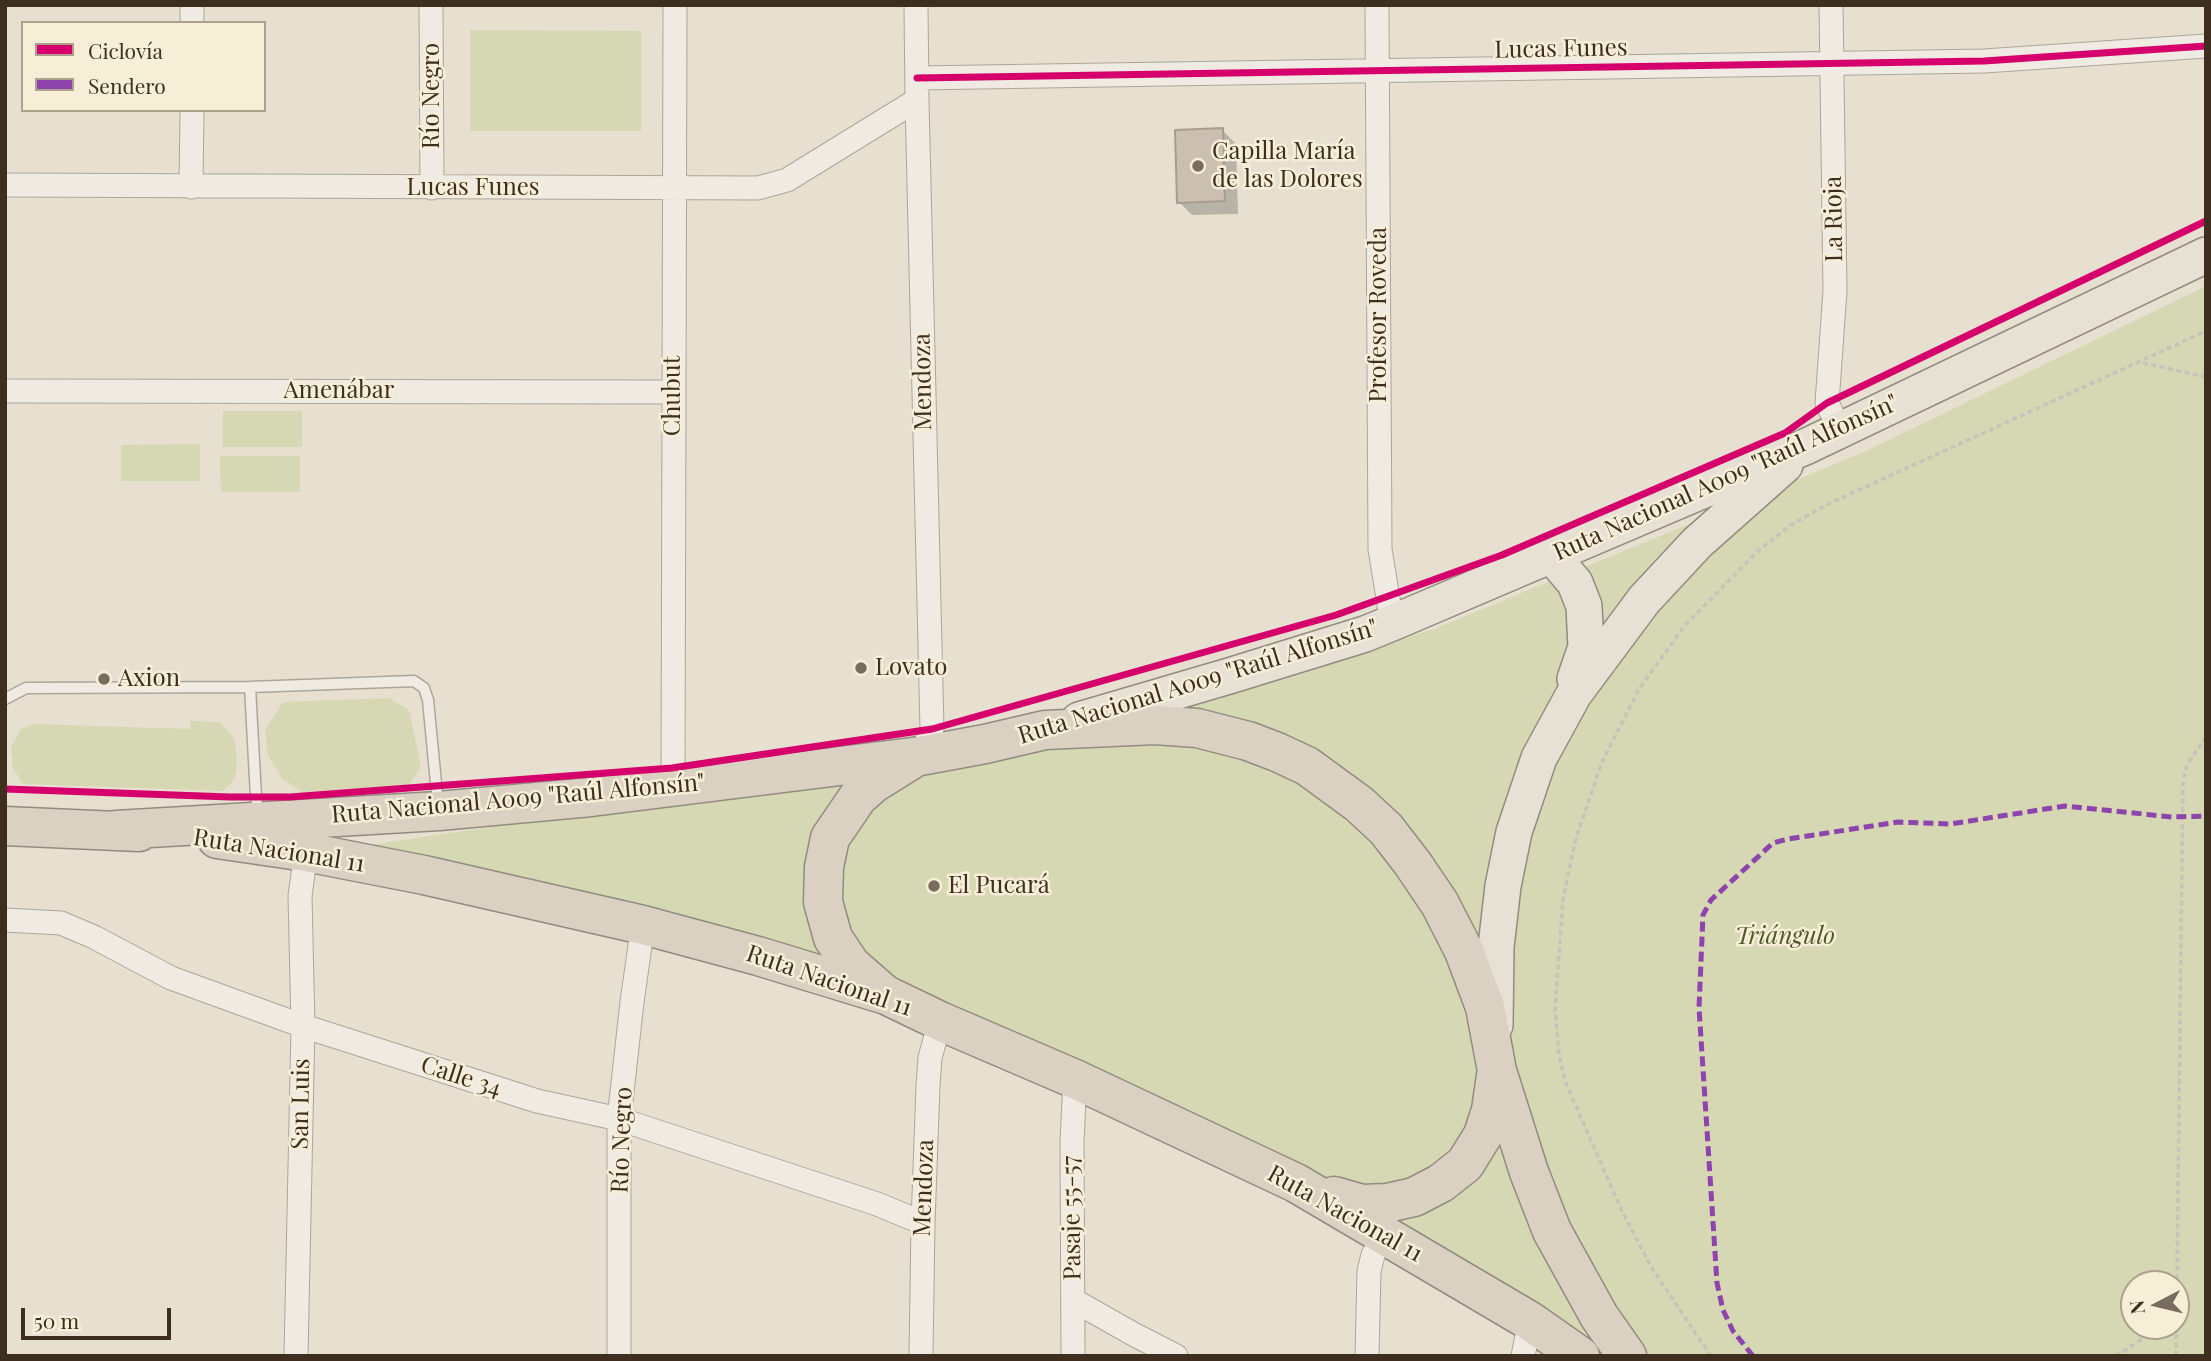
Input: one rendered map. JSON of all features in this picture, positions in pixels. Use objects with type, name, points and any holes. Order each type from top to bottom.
[{"type":"highway","points":[[1045,730],[1155,725],[1197,728],[1248,741],[1277,751],[1307,766],[1359,804],[1386,830],[1440,904],[1464,951],[1485,1007],[1497,1071],[1529,1172],[1552,1231],[1599,1316],[1627,1356]]},
{"type":"highway","name":"Ruta Nacional A009 \"Raúl Alfonsín\"","points":[[116,830],[439,811],[591,797],[919,756],[1045,730]]},
{"type":"highway","points":[[886,995],[851,965],[833,938],[823,902],[824,867],[830,838],[858,797],[895,769],[919,756]]},
{"type":"highway","name":"Ruta Nacional 11","points":[[5,826],[116,830],[218,839],[306,852],[424,875],[643,925],[886,995],[1075,1079],[1296,1183],[1384,1234],[1527,1339],[1580,1356]]},
{"type":"highway","points":[[1296,1183],[1362,1204],[1387,1203],[1414,1197],[1441,1183],[1465,1164],[1483,1135],[1491,1110],[1497,1071]]},
{"type":"main road","name":"Ruta Nacional A009 \"Raúl Alfonsín\"","points":[[1045,730],[1229,676],[1365,634],[1392,623],[1805,447],[2206,255]]},
{"type":"main road","points":[[1497,1071],[1495,960],[1503,886],[1514,832],[1539,758],[1574,694],[1644,600],[1697,543],[1805,447]]},
{"type":"main road","points":[[1548,556],[1559,564],[1575,583],[1584,606],[1586,647],[1560,719]]},
{"type":"street","name":"Río Negro","points":[[431,5],[432,188]]},
{"type":"street","name":"Chubut","points":[[673,787],[675,5]]},
{"type":"street","name":"Mendoza","points":[[916,5],[932,729],[919,756]]},
{"type":"street","name":"Profesor Roveda","points":[[1377,5],[1380,549],[1392,623]]},
{"type":"street","name":"La Rioja","points":[[1831,5],[1835,291],[1828,403],[1840,430]]},
{"type":"street","name":"Lucas Funes","points":[[5,185],[758,188],[787,180],[917,89],[1377,71],[1984,61],[2206,46]]},
{"type":"street","points":[[191,187],[192,112]]},
{"type":"street","name":"Amenábar","points":[[5,391],[673,392]]},
{"type":"street","name":"San Luis","points":[[296,1356],[303,1026],[300,896],[306,852]]},
{"type":"street","name":"Calle 34","points":[[5,920],[61,923],[94,937],[171,978],[303,1026],[537,1101],[619,1119],[877,1204],[923,1223]]},
{"type":"street","name":"Río Negro","points":[[619,1356],[619,1119],[643,925]]},
{"type":"street","name":"Mendoza","points":[[921,1356],[930,1058],[940,1021]]},
{"type":"street","name":"Pasaje 55-57","points":[[1073,1356],[1072,1142],[1075,1079]]},
{"type":"street","points":[[1367,1356],[1369,1271],[1373,1255],[1384,1234]]},
{"type":"street","points":[[1073,1300],[1176,1356]]},
{"type":"lane","points":[[5,699],[26,688],[250,687],[414,681],[424,688],[428,700],[439,811]]},
{"type":"lane","points":[[250,687],[256,797],[260,820]]},
{"type":"path","points":[[1711,1356],[1653,1270],[1621,1209],[1565,1081],[1559,1054],[1555,1010],[1563,900],[1576,838],[1602,762],[1639,689],[1685,625],[1758,551],[1791,525],[1826,505],[2206,331]]},
{"type":"path","points":[[2141,362],[2206,377]]},
{"type":"path","points":[[2177,1270],[2183,781],[2187,765],[2206,737]]},
{"type":"path","points":[[2116,1356],[2141,1340]]},
{"type":"green space","points":[[470,30],[641,31],[641,131],[470,131]]},
{"type":"green space","name":"Triángulo","points":[[2206,286],[2206,1356],[1578,1356],[1530,1321],[940,1021],[363,846],[1035,746],[1434,629],[1864,452]]},
{"type":"green space","points":[[223,411],[302,411],[302,447],[223,447]]},
{"type":"green space","points":[[200,444],[200,481],[121,481],[121,445]]},
{"type":"green space","points":[[220,456],[300,456],[300,492],[221,492]]},
{"type":"green space","points":[[389,698],[409,710],[421,767],[409,786],[303,792],[282,779],[268,755],[265,730],[283,702]]},
{"type":"green space","points":[[190,721],[220,722],[234,738],[237,759],[235,779],[223,791],[23,784],[13,768],[11,747],[21,729],[34,724],[190,729]]},
{"type":"building","points":[[1223,128],[1225,201],[1177,203],[1175,130]]},
{"type":"marked path","points":[[1753,1356],[1733,1331],[1723,1310],[1717,1283],[1699,1008],[1703,915],[1711,900],[1773,843],[1788,839],[1898,822],[1950,824],[2065,806],[2172,817],[2206,816]]},
{"type":"cycle path","points":[[917,78],[1984,61],[2206,46]]},
{"type":"cycle path","points":[[5,789],[290,797],[672,768],[932,729],[1336,615],[1502,555],[1785,433],[1827,403],[2206,221]]},
{"type":"place","name":"Capilla María de las Dolores","points":[[1198,166]]},
{"type":"place","name":"Lovato","points":[[861,668]]},
{"type":"place","name":"Axion","points":[[104,679]]},
{"type":"place","name":"El Pucará","points":[[934,886]]}]
